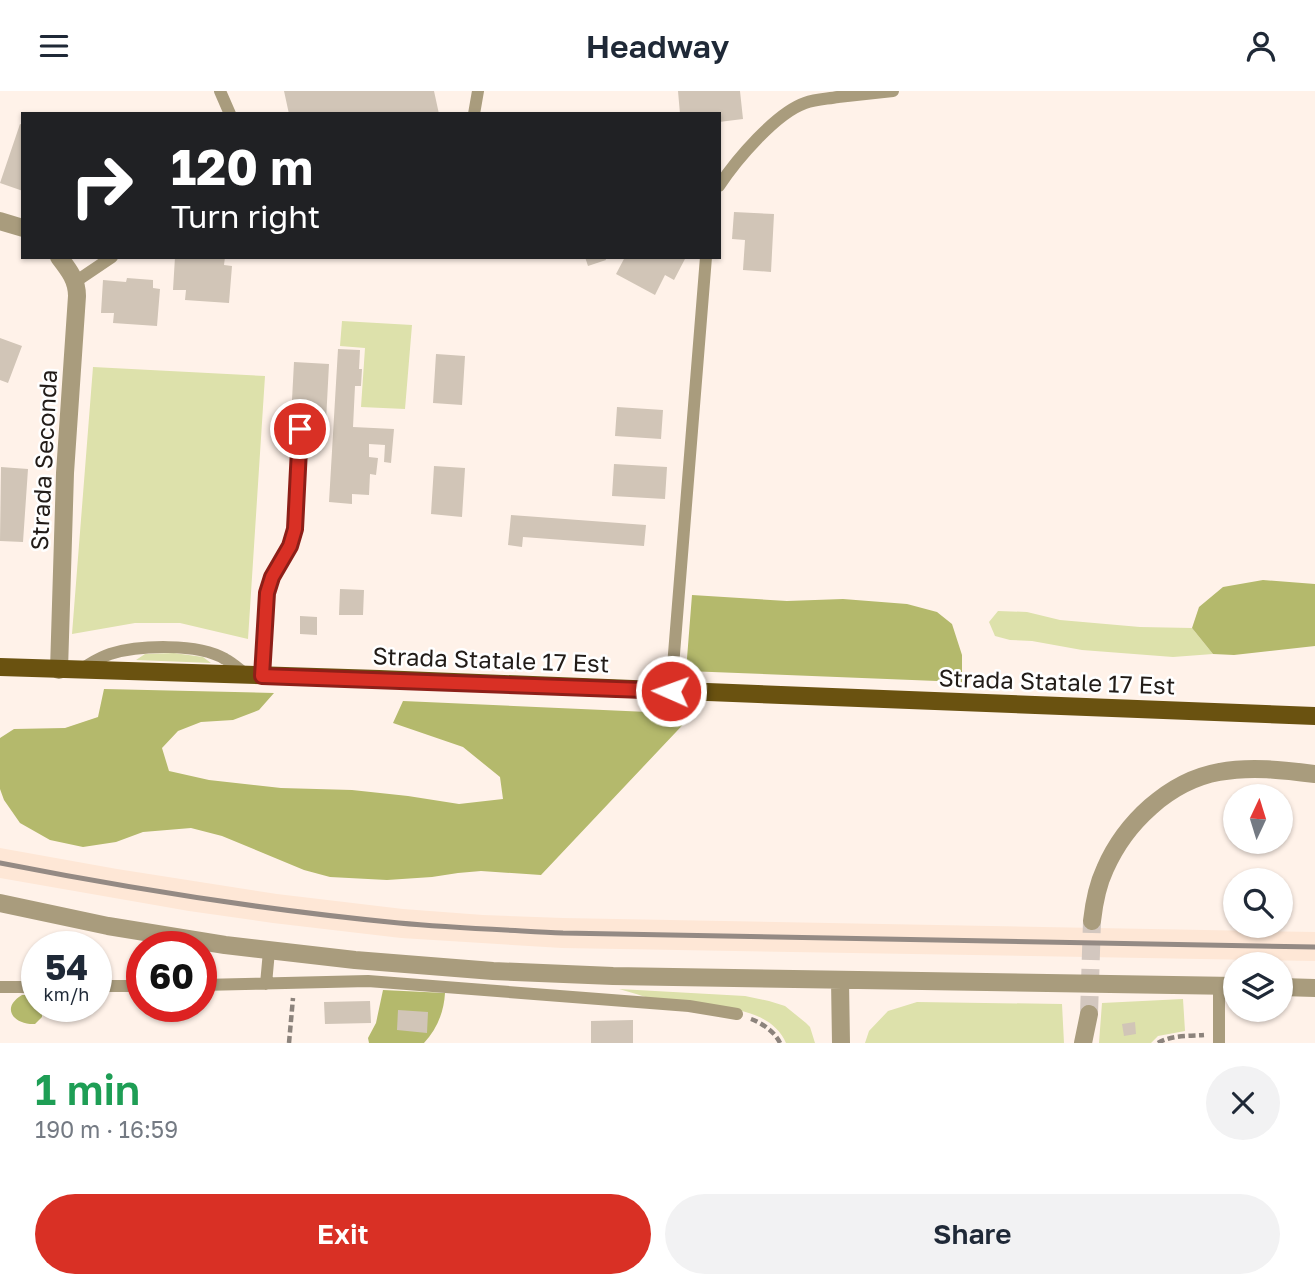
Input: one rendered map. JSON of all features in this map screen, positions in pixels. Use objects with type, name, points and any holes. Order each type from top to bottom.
[{"type":"main road","name":"Strada Statale 17 Est","points":[[0,667],[1315,716]]},
{"type":"street","points":[[0,221],[21,227]]},
{"type":"street","points":[[60,259],[75,282]]},
{"type":"street","name":"Strada Seconda","points":[[59,670],[65,473],[77,296],[75,282]]},
{"type":"street","points":[[1092,921],[1099,884],[1111,856],[1135,823],[1173,790],[1204,775],[1228,770],[1276,769],[1315,774]]},
{"type":"street","points":[[0,902],[152,934],[269,951],[506,972],[1223,986]]},
{"type":"street","points":[[839,980],[841,1043]]},
{"type":"street","points":[[1293,987],[1315,988]]},
{"type":"street","points":[[1083,1043],[1089,1014]]},
{"type":"lane","points":[[219,91],[229,112]]},
{"type":"lane","points":[[474,112],[478,91]]},
{"type":"lane","points":[[721,183],[755,142],[779,119],[799,105],[818,95],[893,91]]},
{"type":"lane","points":[[75,282],[109,259]]},
{"type":"lane","points":[[671,691],[706,259]]},
{"type":"lane","points":[[79,671],[107,655],[118,652],[148,647],[172,647],[205,651],[255,675],[267,593],[272,577],[290,546],[295,529],[300,429]]},
{"type":"lane","points":[[266,984],[269,951]]},
{"type":"lane","points":[[217,985],[368,981],[689,1006],[737,1014]]},
{"type":"lane","points":[[0,988],[21,987]]},
{"type":"lane","points":[[1219,1039],[1223,1012]]},
{"type":"path","points":[[289,1043],[294,983]]},
{"type":"path","points":[[737,1014],[760,1022],[780,1043]]},
{"type":"path","points":[[1158,1043],[1160,1040],[1181,1036],[1219,1039]]},
{"type":"shaded area","points":[[0,848],[277,894],[403,909],[483,915],[1223,930],[1223,938],[1293,938],[1293,932],[1315,932],[1315,961],[1293,961],[1293,952],[1223,952],[1223,959],[562,948],[401,938],[189,911],[0,878]]},
{"type":"green space","points":[[342,321],[412,325],[405,409],[361,407],[365,348],[340,346]]},
{"type":"green space","points":[[93,367],[265,376],[248,639],[180,623],[135,623],[72,634]]},
{"type":"green space","points":[[1263,580],[1315,584],[1315,646],[1234,655],[1213,654],[1192,628],[1199,607],[1223,587]]},
{"type":"green space","points":[[692,595],[787,601],[843,599],[907,604],[937,612],[952,624],[962,655],[962,682],[686,671]]},
{"type":"green space","points":[[998,611],[1027,612],[1060,620],[1140,627],[1192,628],[1213,654],[1173,657],[1082,650],[1010,640],[995,636],[989,622]]},
{"type":"green space","points":[[174,653],[203,657],[211,663],[136,660],[145,654]]},
{"type":"green space","points":[[104,689],[274,693],[259,710],[233,720],[201,722],[178,731],[162,748],[169,771],[209,780],[281,788],[352,790],[459,804],[503,799],[500,777],[463,747],[393,723],[403,701],[693,714],[541,875],[481,871],[387,880],[330,877],[304,870],[222,836],[191,828],[143,832],[116,842],[83,847],[50,840],[20,823],[4,800],[0,789],[0,738],[14,729],[65,728],[98,717]]},
{"type":"green space","points":[[619,989],[745,996],[769,1001],[785,1006],[806,1023],[815,1043],[786,1043],[777,1030],[765,1020],[750,1013],[716,1006],[661,1001]]},
{"type":"green space","points":[[383,990],[445,993],[439,1020],[424,1043],[369,1043],[368,1038],[376,1023]]},
{"type":"green space","points":[[21,996],[21,1022],[12,1015],[15,1000]]},
{"type":"green space","points":[[1183,999],[1185,1031],[1158,1036],[1151,1043],[1099,1043],[1102,1003]]},
{"type":"green space","points":[[917,1002],[1062,1004],[1064,1043],[865,1043],[869,1031],[888,1011]]},
{"type":"building","points":[[284,91],[434,91],[439,112],[289,112]]},
{"type":"building","points":[[678,91],[740,91],[743,119],[721,122],[721,112],[680,112]]},
{"type":"building","points":[[20,124],[21,124],[21,190],[0,183]]},
{"type":"building","points":[[734,212],[774,214],[771,272],[743,270],[745,240],[732,239]]},
{"type":"building","points":[[175,259],[225,259],[224,265],[232,266],[229,303],[185,300],[186,290],[173,290]]},
{"type":"building","points":[[586,259],[606,259],[606,260],[588,266]]},
{"type":"building","points":[[624,259],[685,259],[674,280],[665,275],[655,295],[616,274]]},
{"type":"building","points":[[127,278],[153,280],[153,288],[160,289],[157,326],[113,323],[114,313],[101,313],[103,280],[126,282]]},
{"type":"building","points":[[0,338],[22,346],[8,383],[0,380]]},
{"type":"building","points":[[338,349],[360,350],[361,386],[355,386],[353,427],[394,429],[391,463],[384,462],[385,445],[369,444],[369,457],[378,458],[376,475],[370,474],[369,495],[352,494],[352,504],[329,502]]},
{"type":"building","points":[[436,354],[465,356],[462,405],[433,403]]},
{"type":"building","points":[[294,362],[329,364],[326,421],[291,419]]},
{"type":"building","points":[[617,407],[663,410],[661,439],[615,436]]},
{"type":"building","points":[[614,464],[667,467],[665,499],[612,496]]},
{"type":"building","points":[[434,466],[465,468],[462,517],[431,514]]},
{"type":"building","points":[[1,467],[28,469],[23,542],[0,541]]},
{"type":"building","points":[[511,515],[646,525],[644,546],[523,537],[522,547],[508,545]]},
{"type":"building","points":[[340,589],[364,590],[363,615],[339,615]]},
{"type":"building","points":[[300,616],[317,617],[317,635],[300,634]]},
{"type":"building","points":[[370,1001],[371,1023],[325,1024],[324,1002]]},
{"type":"building","points":[[398,1010],[428,1012],[427,1033],[397,1030]]},
{"type":"building","points":[[633,1020],[633,1043],[591,1043],[591,1021]]},
{"type":"building","points":[[1135,1022],[1136,1034],[1124,1036],[1122,1024]]},
{"type":"tunnel","points":[[1089,1014],[1092,921]]},
{"type":"railway","points":[[0,863],[99,882],[249,905],[460,928],[563,933],[1315,947]]},
{"type":"route","points":[[300,429],[295,529],[290,546],[272,577],[267,593],[262,676],[671,691]]}]
